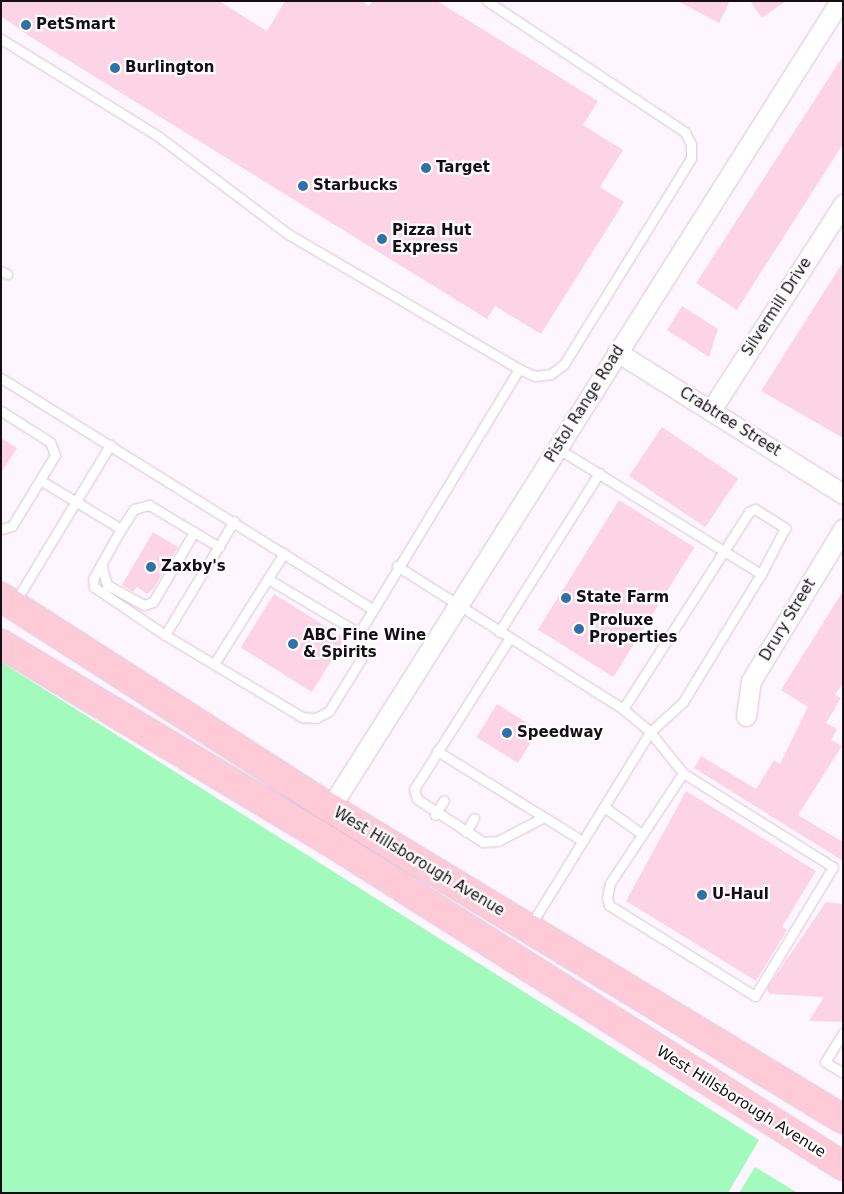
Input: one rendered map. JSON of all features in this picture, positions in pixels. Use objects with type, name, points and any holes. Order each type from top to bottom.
[{"type":"main road","name":"West Hillsborough Avenue","points":[[7,600],[330,808],[843,1119]]},
{"type":"main road","name":"West Hillsborough Avenue","points":[[1,644],[329,841],[843,1166]]},
{"type":"main road","points":[[33,664],[84,676],[294,803],[330,808]]},
{"type":"main road","points":[[329,841],[333,834],[343,835],[559,969],[612,979]]},
{"type":"street","name":"Pistol Range Road","points":[[330,808],[840,1]]},
{"type":"street","name":"Silvermill Drive","points":[[711,410],[843,204]]},
{"type":"street","name":"Crabtree Street","points":[[617,352],[843,494]]},
{"type":"street","name":"Drury Street","points":[[746,716],[751,681],[843,528]]},
{"type":"lane","points":[[1,39],[158,136],[288,234],[519,369],[535,376],[551,374],[564,364],[691,158],[691,144],[685,132],[487,1]]},
{"type":"lane","points":[[219,547],[149,504],[134,509],[93,579],[99,594],[302,716],[316,718],[329,711],[361,659],[358,632],[519,369]]},
{"type":"lane","points":[[1,378],[234,521],[372,609]]},
{"type":"lane","points":[[1,411],[54,447],[55,455],[12,526],[1,529]]},
{"type":"lane","points":[[7,600],[76,501],[110,445]]},
{"type":"lane","points":[[557,448],[761,574]]},
{"type":"lane","points":[[499,632],[599,473]]},
{"type":"lane","points":[[40,480],[121,529]]},
{"type":"lane","points":[[528,928],[581,840],[650,732],[683,702],[784,536],[780,521],[763,511],[749,512],[623,710]]},
{"type":"lane","points":[[165,635],[234,521]]},
{"type":"lane","points":[[101,564],[108,585],[144,606],[153,602],[194,532]]},
{"type":"lane","points":[[214,664],[284,553]]},
{"type":"lane","points":[[397,566],[623,710],[650,732],[683,773],[832,867],[756,996],[609,905],[610,883],[683,773]]},
{"type":"lane","points":[[268,579],[358,632]]},
{"type":"lane","points":[[509,639],[414,790],[417,799],[435,815],[483,842],[498,841],[544,817]]},
{"type":"lane","points":[[437,751],[462,772],[544,817],[581,840]]},
{"type":"lane","points":[[435,815],[444,800]]},
{"type":"lane","points":[[604,806],[642,834]]},
{"type":"lane","points":[[466,832],[474,818]]},
{"type":"lane","points":[[843,1033],[825,1062],[843,1072]]},
{"type":"green space","points":[[1,662],[759,1140],[728,1193],[1,1193]]},
{"type":"green space","points":[[755,1167],[798,1193],[739,1193]]},
{"type":"building","name":"Target","points":[[1,1],[219,1],[267,31],[285,1],[362,1],[369,6],[372,1],[437,1],[598,101],[583,125],[623,150],[600,187],[624,202],[541,334],[495,306],[487,319],[29,36],[1,16]]},
{"type":"building","points":[[677,1],[730,1],[719,23]]},
{"type":"building","points":[[750,1],[786,1],[762,18]]},
{"type":"building","points":[[843,56],[843,144],[737,310],[696,283]]},
{"type":"building","points":[[843,262],[843,438],[761,391]]},
{"type":"building","points":[[682,306],[718,329],[709,357],[667,330]]},
{"type":"building","points":[[662,427],[738,478],[705,527],[629,476]]},
{"type":"building","points":[[1,438],[17,448],[1,473]]},
{"type":"building","points":[[619,500],[694,547],[613,677],[538,630]]},
{"type":"building","name":"Zaxby's","points":[[153,532],[178,547],[154,588],[147,594],[137,587],[133,592],[122,585]]},
{"type":"building","points":[[843,591],[843,683],[835,695],[841,698],[826,723],[837,729],[831,740],[842,746],[798,815],[843,842],[843,861],[694,768],[701,756],[756,789],[774,760],[780,764],[808,707],[781,690]]},
{"type":"building","name":"ABC Fine Wine & Spirits","points":[[274,594],[345,639],[312,692],[241,647]]},
{"type":"building","name":"Speedway","points":[[497,704],[539,730],[518,763],[476,737]]},
{"type":"building","points":[[686,791],[816,871],[782,927],[787,930],[756,981],[626,901]]},
{"type":"building","points":[[826,902],[843,904],[843,1022],[809,1021],[824,997],[769,994],[767,988]]},
{"type":"place","name":"PetSmart","points":[[26,25]]},
{"type":"place","name":"Burlington","points":[[115,68]]},
{"type":"place","name":"Target","points":[[426,168]]},
{"type":"place","name":"Starbucks","points":[[303,186]]},
{"type":"place","name":"Pizza Hut Express","points":[[382,239]]},
{"type":"place","name":"Zaxby's","points":[[151,567]]},
{"type":"place","name":"State Farm","points":[[566,598]]},
{"type":"place","name":"Proluxe Properties","points":[[579,629]]},
{"type":"place","name":"ABC Fine Wine & Spirits","points":[[293,644]]},
{"type":"place","name":"Speedway","points":[[507,733]]},
{"type":"place","name":"U-Haul","points":[[702,895]]}]
